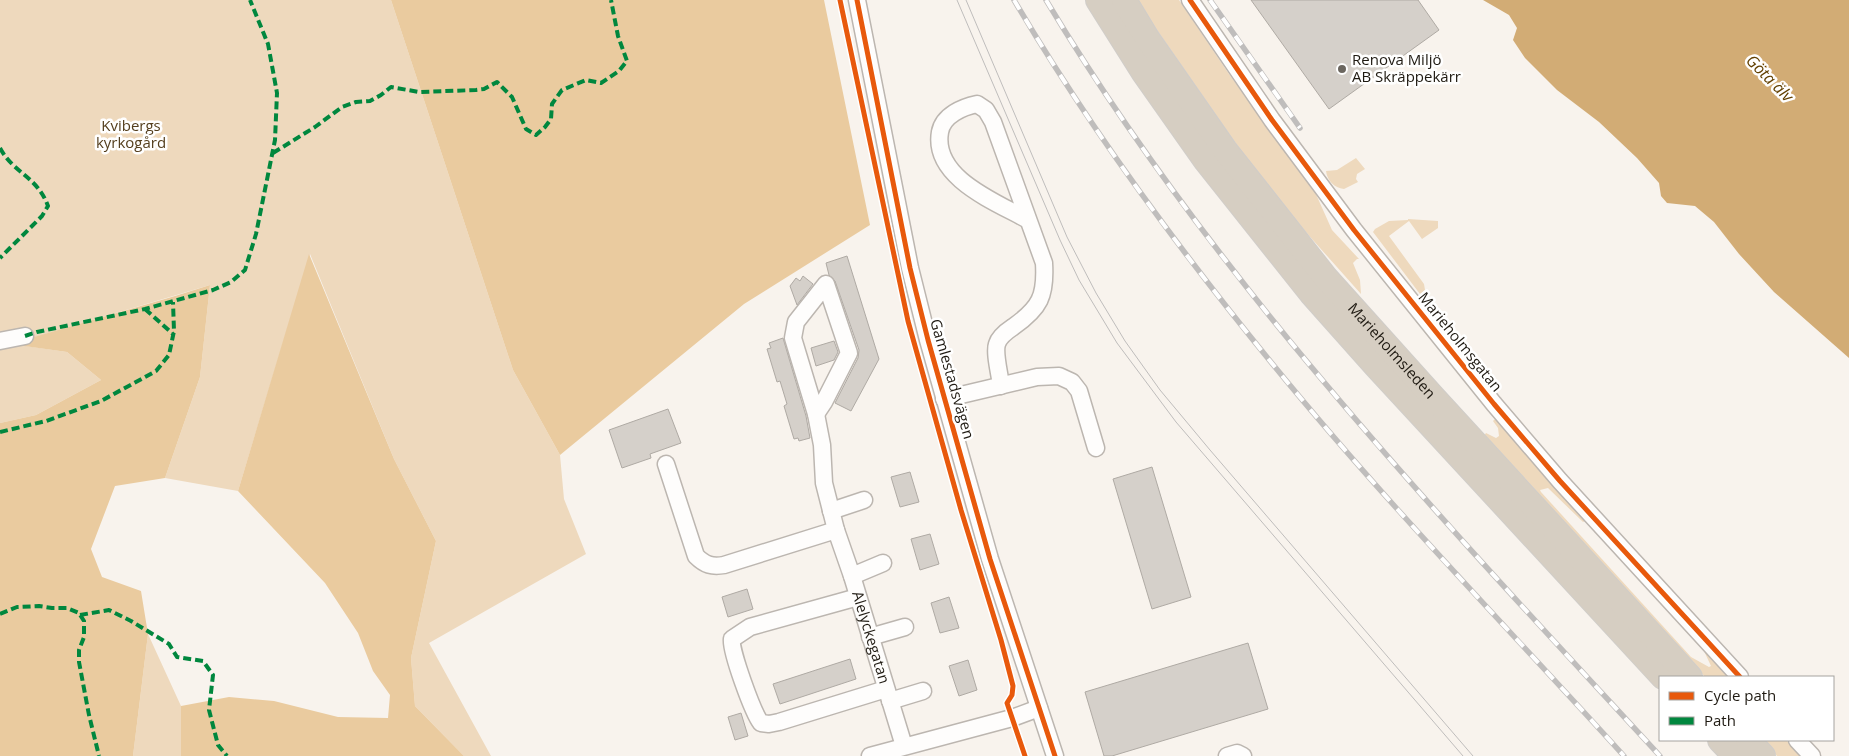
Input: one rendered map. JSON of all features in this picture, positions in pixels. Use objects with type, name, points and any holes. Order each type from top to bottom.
[{"type":"highway","name":"Marieholmsleden","points":[[1098,0],[1144,73],[1206,161],[1311,293],[1382,373],[1662,676]]},
{"type":"highway","name":"Marieholmsleden","points":[[1124,0],[1147,38],[1225,150],[1326,278],[1426,390],[1689,676]]},
{"type":"highway","points":[[1721,741],[1735,756]]},
{"type":"highway","points":[[1749,741],[1763,756]]},
{"type":"street","name":"Gamlestadsvägen","points":[[857,0],[910,268],[944,399],[1006,610],[1055,756]]},
{"type":"street","name":"Marieholmsgatan","points":[[1190,0],[1267,113],[1348,222],[1494,404],[1560,481],[1739,676]]},
{"type":"street","points":[[1001,386],[997,344],[1004,334],[1033,310],[1042,297],[1045,282],[1044,263],[993,122],[986,110],[977,104],[962,107],[949,117],[940,129],[939,142],[950,171],[962,183],[1028,220]]},
{"type":"street","name":"Alelyckegatan","points":[[816,414],[849,353],[826,284],[796,322],[793,338],[816,414],[822,445],[824,483],[831,512],[904,746]]},
{"type":"street","points":[[0,341],[25,336]]},
{"type":"street","points":[[944,399],[1037,377],[1059,376],[1072,382],[1079,390],[1096,448]]},
{"type":"street","points":[[666,464],[696,556],[703,564],[716,567],[724,565],[836,530]]},
{"type":"street","points":[[831,512],[864,500]]},
{"type":"street","points":[[852,576],[883,563]]},
{"type":"street","points":[[858,597],[750,627],[732,638],[734,652],[755,716],[760,723],[769,724],[888,695],[923,691]]},
{"type":"street","points":[[870,637],[905,627]]},
{"type":"street","points":[[878,754],[1012,718],[1039,708]]},
{"type":"street","points":[[1798,741],[1812,756]]},
{"type":"street","points":[[1227,756],[1237,753],[1243,756]]},
{"type":"green space","name":"Kvibergs kyrkogård","points":[[0,0],[391,0],[513,370],[560,455],[564,499],[586,554],[429,643],[491,756],[464,756],[415,706],[411,658],[436,541],[394,459],[310,254],[238,491],[165,478],[200,377],[210,285],[12,344],[67,352],[101,380],[36,415],[0,423]]},
{"type":"green space","points":[[1136,0],[1179,0],[1229,74],[1315,192],[1332,230],[1359,259],[1353,263],[1360,280],[1361,294],[1279,202],[1231,137]]},
{"type":"green space","points":[[1356,158],[1365,169],[1357,174],[1356,179],[1358,182],[1344,189],[1337,187],[1332,183],[1326,171],[1337,170]]},
{"type":"green space","points":[[1408,219],[1438,221],[1438,228],[1422,239],[1409,221],[1389,236],[1424,284],[1425,290],[1420,294],[1373,232],[1389,221]]},
{"type":"green space","points":[[1495,419],[1585,521],[1583,522],[1548,488],[1540,490],[1541,492],[1691,657],[1709,667],[1711,666],[1704,651],[1727,676],[1704,676],[1483,437],[1486,433],[1496,438],[1499,436],[1498,428],[1493,421]]},
{"type":"green space","points":[[148,634],[181,706],[181,756],[133,756]]},
{"type":"green space","points":[[1763,741],[1787,741],[1801,756],[1777,756]]},
{"type":"shaded area","points":[[391,0],[824,0],[870,225],[744,304],[560,455],[513,370]]},
{"type":"shaded area","points":[[309,254],[394,459],[436,541],[411,658],[415,706],[464,756],[181,756],[181,706],[229,697],[274,701],[338,717],[388,718],[390,695],[373,671],[358,633],[325,583],[238,491]]},
{"type":"shaded area","points":[[210,285],[200,377],[165,478],[115,486],[91,549],[102,577],[141,591],[148,634],[133,756],[0,756],[0,423],[36,415],[101,380],[67,352],[10,344]]},
{"type":"water","name":"Göta älv","points":[[1483,0],[1849,0],[1849,358],[1774,292],[1739,254],[1714,222],[1695,206],[1667,203],[1661,196],[1659,183],[1637,158],[1599,122],[1557,90],[1525,58],[1513,40],[1517,28],[1509,15]]},
{"type":"building","name":"Renova Miljö AB Skräppekärr","points":[[1251,0],[1418,0],[1439,30],[1329,109]]},
{"type":"building","points":[[847,256],[879,359],[851,411],[835,403],[858,358],[859,350],[835,281],[829,275],[826,263]]},
{"type":"building","points":[[803,276],[813,284],[797,305],[790,286],[796,278],[800,281]]},
{"type":"building","points":[[783,338],[806,416],[810,438],[799,441],[798,438],[794,439],[784,406],[787,404],[780,381],[777,382],[767,349],[771,348],[769,343]]},
{"type":"building","points":[[834,341],[838,352],[834,360],[816,366],[811,348]]},
{"type":"building","points":[[668,409],[681,443],[650,454],[651,458],[622,468],[609,430]]},
{"type":"building","points":[[1152,467],[1191,597],[1152,609],[1113,479]]},
{"type":"building","points":[[910,472],[919,502],[900,507],[891,477]]},
{"type":"building","points":[[930,534],[939,564],[920,570],[911,539]]},
{"type":"building","points":[[747,589],[753,609],[728,617],[722,597]]},
{"type":"building","points":[[949,597],[959,628],[940,633],[931,603]]},
{"type":"building","points":[[1248,643],[1268,709],[1112,756],[1104,756],[1085,692]]},
{"type":"building","points":[[850,659],[856,679],[780,704],[773,684]]},
{"type":"building","points":[[968,660],[977,690],[959,696],[949,666]]},
{"type":"building","points":[[741,713],[748,736],[735,740],[728,717]]},
{"type":"tram line","points":[[957,0],[1060,240],[1079,280],[1117,343],[1176,422],[1463,756]]},
{"type":"tram line","points":[[966,0],[1067,237],[1096,293],[1125,341],[1160,390],[1210,450],[1473,756]]},
{"type":"railway","points":[[1014,0],[1073,95],[1137,188],[1205,279],[1275,367],[1359,467],[1624,756]]},
{"type":"railway","points":[[1046,0],[1112,103],[1182,203],[1256,299],[1413,486],[1660,756]]},
{"type":"railway","points":[[1210,0],[1300,128]]},
{"type":"marked path","points":[[25,336],[145,309],[213,290],[231,282],[245,270],[256,234],[275,140],[277,93],[268,44],[250,0]]},
{"type":"marked path","points":[[273,153],[315,127],[342,107],[356,102],[370,101],[391,87],[419,92],[476,90],[484,89],[497,82],[512,97],[526,129],[536,135],[551,119],[552,104],[562,90],[586,80],[601,83],[619,71],[627,61],[618,36],[611,0]]},
{"type":"marked path","points":[[0,148],[11,163],[38,188],[48,206],[42,216],[0,258]]},
{"type":"marked path","points":[[0,432],[46,421],[101,401],[156,371],[169,355],[174,331],[173,302]]},
{"type":"marked path","points":[[145,309],[174,335]]},
{"type":"marked path","points":[[0,614],[17,607],[39,606],[67,608],[79,613],[84,621],[84,637],[79,650],[79,662],[99,756]]},
{"type":"marked path","points":[[80,615],[109,610],[169,644],[177,657],[203,661],[213,675],[209,710],[218,745],[227,756]]},
{"type":"cycle path","points":[[840,0],[908,321],[961,510],[1001,640],[1013,686],[1012,695],[1007,703],[1025,756]]},
{"type":"cycle path","points":[[857,0],[910,268],[928,340],[990,559],[1055,756]]},
{"type":"cycle path","points":[[1190,0],[1272,120],[1354,230],[1494,404],[1560,481],[1739,676]]},
{"type":"place","name":"Renova Miljö AB Skräppekärr","points":[[1342,69]]}]
